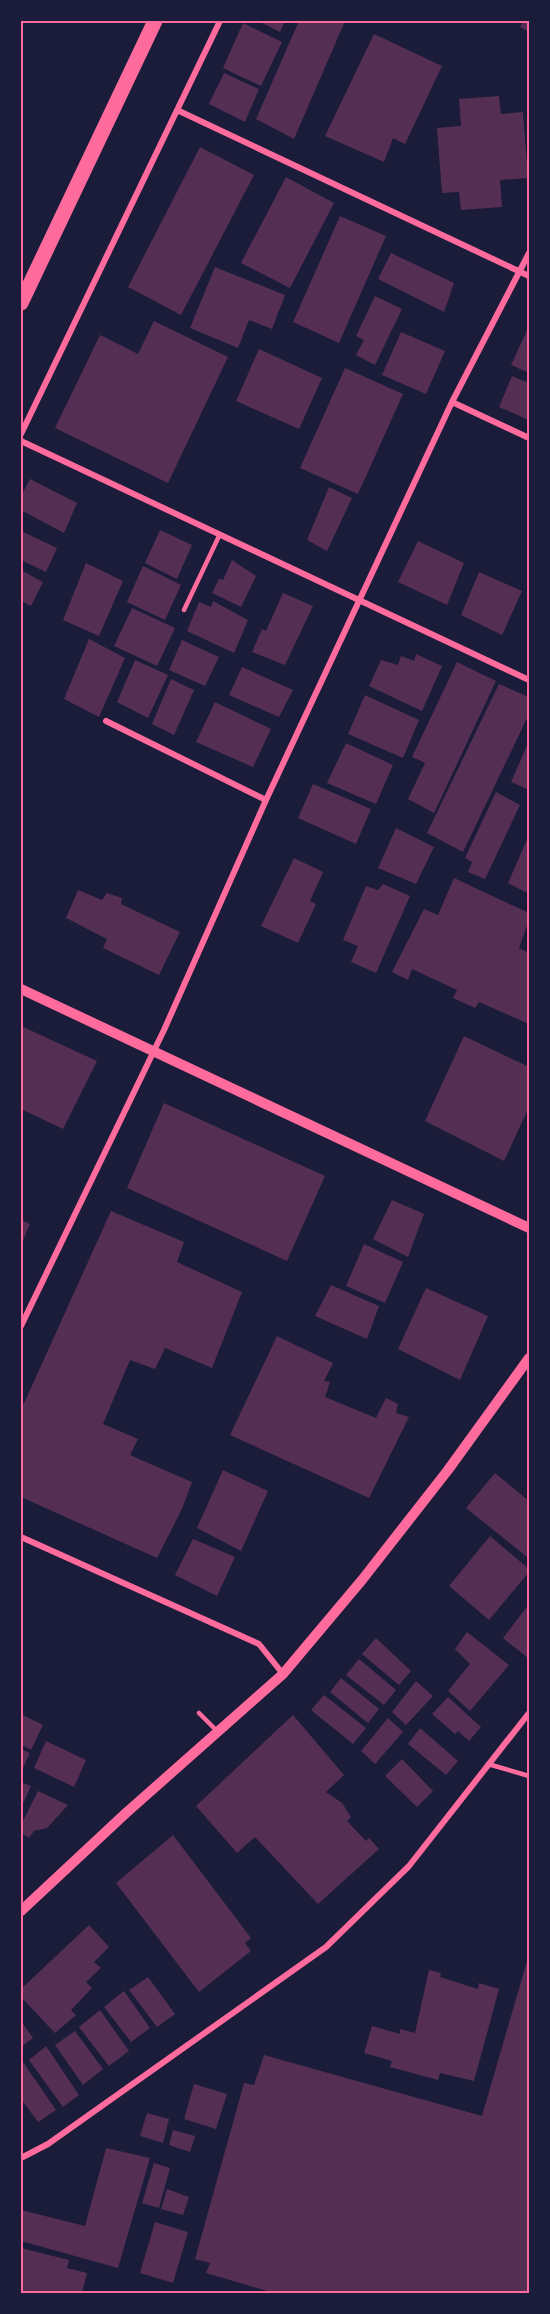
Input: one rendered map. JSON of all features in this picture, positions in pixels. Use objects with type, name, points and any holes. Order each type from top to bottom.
[{"type":"main road","points":[[21,303],[155,21]]},
{"type":"street","points":[[21,434],[220,21]]},
{"type":"street","points":[[177,110],[529,276]]},
{"type":"street","points":[[21,1326],[154,1051],[266,800],[452,402],[529,253]]},
{"type":"street","points":[[452,402],[529,438]]},
{"type":"street","points":[[21,441],[529,680]]},
{"type":"street","points":[[106,721],[266,800]]},
{"type":"street","points":[[21,989],[529,1228]]},
{"type":"street","points":[[21,1911],[126,1813],[284,1674],[362,1580],[441,1479],[529,1358]]},
{"type":"street","points":[[21,1537],[259,1644],[284,1674]]},
{"type":"street","points":[[21,2158],[48,2144],[326,1947],[408,1866],[529,1713]]},
{"type":"lane","points":[[184,610],[220,534]]},
{"type":"lane","points":[[199,1713],[218,1732]]},
{"type":"lane","points":[[488,1764],[529,1776]]},
{"type":"building","points":[[258,21],[285,21],[280,32]]},
{"type":"building","points":[[299,21],[345,21],[294,139],[256,119]]},
{"type":"building","points":[[523,21],[529,21],[529,32],[520,27]]},
{"type":"building","points":[[243,23],[282,42],[261,86],[223,68]]},
{"type":"building","points":[[374,34],[442,66],[405,144],[393,138],[384,162],[325,136]]},
{"type":"building","points":[[224,73],[259,89],[245,122],[209,104]]},
{"type":"building","points":[[499,96],[501,114],[523,112],[528,178],[500,180],[502,207],[461,210],[459,192],[442,193],[437,128],[461,126],[459,99]]},
{"type":"building","points":[[200,147],[254,175],[181,315],[128,287]]},
{"type":"building","points":[[286,177],[334,203],[290,288],[241,263]]},
{"type":"building","points":[[340,216],[386,236],[339,343],[293,322]]},
{"type":"building","points":[[391,253],[454,283],[444,312],[378,279]]},
{"type":"building","points":[[215,267],[285,295],[272,329],[249,320],[238,348],[190,328]]},
{"type":"building","points":[[375,296],[402,309],[375,365],[356,355],[364,340],[356,336]]},
{"type":"building","points":[[154,321],[228,357],[168,483],[55,428],[100,335],[138,354]]},
{"type":"building","points":[[529,326],[529,373],[511,365]]},
{"type":"building","points":[[401,332],[445,351],[426,394],[382,375]]},
{"type":"building","points":[[259,349],[322,378],[299,429],[236,401]]},
{"type":"building","points":[[345,368],[403,394],[358,494],[300,468]]},
{"type":"building","points":[[512,376],[529,383],[529,420],[499,407]]},
{"type":"building","points":[[30,479],[77,503],[64,533],[21,510],[21,496]]},
{"type":"building","points":[[329,487],[352,498],[327,551],[307,540]]},
{"type":"building","points":[[160,530],[192,545],[177,579],[145,563]]},
{"type":"building","points":[[21,531],[57,548],[46,572],[21,560]]},
{"type":"building","points":[[418,541],[464,563],[447,605],[398,582]]},
{"type":"building","points":[[232,560],[256,576],[241,607],[212,593],[219,579],[223,580]]},
{"type":"building","points":[[86,563],[123,581],[99,636],[63,620]]},
{"type":"building","points":[[143,566],[181,585],[165,620],[127,602]]},
{"type":"building","points":[[21,570],[43,582],[31,606],[21,601]]},
{"type":"building","points":[[479,572],[522,591],[502,635],[461,615]]},
{"type":"building","points":[[283,593],[313,606],[285,665],[252,652],[262,629],[266,631]]},
{"type":"building","points":[[213,601],[248,620],[234,653],[187,631],[199,602],[211,607]]},
{"type":"building","points":[[132,608],[175,628],[157,666],[114,646]]},
{"type":"building","points":[[89,639],[125,658],[99,717],[64,699]]},
{"type":"building","points":[[182,640],[219,657],[205,686],[169,670]]},
{"type":"building","points":[[416,654],[442,666],[422,711],[369,686],[381,660],[398,665],[401,656],[414,661]]},
{"type":"building","points":[[135,660],[168,675],[148,718],[117,702]]},
{"type":"building","points":[[457,662],[496,681],[434,813],[408,799],[425,763],[412,757]]},
{"type":"building","points":[[242,667],[293,690],[279,717],[229,695]]},
{"type":"building","points":[[171,679],[194,690],[174,735],[152,724]]},
{"type":"building","points":[[499,684],[529,697],[529,714],[463,852],[427,833]]},
{"type":"building","points":[[365,695],[419,720],[403,758],[348,734]]},
{"type":"building","points":[[215,702],[271,729],[253,767],[196,742]]},
{"type":"building","points":[[529,741],[529,790],[511,782]]},
{"type":"building","points":[[346,743],[393,765],[376,804],[327,783]]},
{"type":"building","points":[[313,784],[371,809],[356,844],[298,818]]},
{"type":"building","points":[[496,792],[520,805],[485,879],[468,872],[472,862],[465,858]]},
{"type":"building","points":[[396,828],[434,847],[416,884],[378,868]]},
{"type":"building","points":[[529,835],[529,894],[508,883]]},
{"type":"building","points":[[294,858],[323,872],[310,901],[316,904],[298,943],[261,926]]},
{"type":"building","points":[[454,878],[529,913],[529,920],[519,948],[529,953],[529,1024],[479,1002],[475,1008],[453,998],[457,990],[412,969],[408,980],[392,972],[424,909],[438,915]]},
{"type":"building","points":[[383,884],[410,896],[376,973],[351,962],[358,946],[343,940],[366,886],[378,890]]},
{"type":"building","points":[[78,890],[102,900],[107,893],[122,898],[121,904],[180,932],[159,975],[103,948],[107,939],[66,918]]},
{"type":"building","points":[[21,1026],[97,1061],[63,1129],[21,1109]]},
{"type":"building","points":[[464,1036],[529,1067],[529,1107],[504,1161],[425,1121]]},
{"type":"building","points":[[164,1103],[325,1176],[287,1261],[127,1188]]},
{"type":"building","points":[[392,1200],[424,1214],[408,1257],[373,1239]]},
{"type":"building","points":[[111,1211],[184,1242],[177,1262],[242,1292],[212,1368],[165,1348],[155,1369],[130,1360],[103,1424],[138,1439],[130,1455],[192,1482],[182,1509],[157,1558],[21,1497],[21,1410]]},
{"type":"building","points":[[21,1220],[30,1224],[21,1245]]},
{"type":"building","points":[[364,1244],[403,1262],[385,1303],[346,1286]]},
{"type":"building","points":[[331,1285],[379,1306],[367,1339],[315,1316]]},
{"type":"building","points":[[426,1288],[488,1316],[460,1380],[398,1349]]},
{"type":"building","points":[[277,1336],[333,1363],[324,1381],[330,1382],[325,1397],[376,1418],[386,1398],[398,1404],[396,1413],[409,1417],[369,1498],[230,1435]]},
{"type":"building","points":[[223,1470],[268,1491],[241,1551],[197,1528]]},
{"type":"building","points":[[495,1473],[529,1501],[529,1555],[527,1557],[466,1508]]},
{"type":"building","points":[[490,1536],[529,1569],[529,1572],[489,1620],[449,1586]]},
{"type":"building","points":[[193,1539],[235,1557],[217,1596],[175,1575]]},
{"type":"building","points":[[529,1604],[529,1659],[503,1638]]},
{"type":"building","points":[[467,1632],[509,1665],[470,1711],[448,1691],[470,1664],[455,1649]]},
{"type":"building","points":[[376,1638],[411,1671],[399,1685],[362,1654]]},
{"type":"building","points":[[359,1659],[396,1690],[384,1705],[346,1675]]},
{"type":"building","points":[[341,1678],[379,1709],[368,1723],[330,1692]]},
{"type":"building","points":[[416,1681],[433,1696],[406,1725],[392,1712]]},
{"type":"building","points":[[324,1695],[366,1728],[353,1744],[311,1710]]},
{"type":"building","points":[[448,1697],[481,1727],[469,1741],[458,1731],[455,1734],[432,1714]]},
{"type":"building","points":[[21,1714],[43,1725],[31,1750],[21,1744]]},
{"type":"building","points":[[293,1715],[344,1775],[326,1792],[342,1803],[351,1817],[347,1821],[366,1841],[369,1838],[379,1849],[318,1904],[255,1837],[237,1853],[196,1806]]},
{"type":"building","points":[[388,1718],[403,1732],[375,1764],[361,1751]]},
{"type":"building","points":[[420,1728],[458,1761],[446,1775],[408,1744]]},
{"type":"building","points":[[46,1741],[86,1760],[74,1787],[34,1768]]},
{"type":"building","points":[[21,1749],[30,1753],[21,1772]]},
{"type":"building","points":[[402,1759],[433,1791],[417,1807],[385,1776]]},
{"type":"building","points":[[21,1782],[31,1786],[21,1808]]},
{"type":"building","points":[[38,1791],[68,1805],[47,1828],[34,1831],[29,1838],[21,1833],[21,1825]]},
{"type":"building","points":[[173,1835],[251,1938],[245,1943],[251,1951],[199,1992],[116,1883]]},
{"type":"building","points":[[89,1925],[109,1947],[94,1962],[101,1968],[86,1982],[92,1988],[71,2010],[76,2015],[55,2033],[21,1997],[21,1989]]},
{"type":"building","points":[[529,1954],[529,2293],[274,2293],[206,2273],[210,2263],[195,2259],[244,2083],[254,2085],[264,2055],[482,2116]]},
{"type":"building","points":[[429,1970],[441,1973],[440,1977],[478,1989],[479,1983],[499,1989],[474,2081],[440,2073],[438,2080],[390,2067],[392,2061],[364,2053],[372,2026],[400,2034],[400,2029],[415,2033]]},
{"type":"building","points":[[148,1977],[175,2014],[157,2027],[129,1990]]},
{"type":"building","points":[[124,1991],[150,2028],[131,2042],[104,2007]]},
{"type":"building","points":[[100,2010],[129,2051],[109,2066],[79,2027]]},
{"type":"building","points":[[21,2021],[33,2038],[21,2047]]},
{"type":"building","points":[[75,2031],[103,2069],[83,2085],[55,2045]]},
{"type":"building","points":[[46,2046],[79,2095],[63,2107],[29,2060]]},
{"type":"building","points":[[23,2062],[56,2110],[38,2122],[21,2099],[21,2064]]},
{"type":"building","points":[[194,2084],[227,2094],[216,2129],[184,2119]]},
{"type":"building","points":[[147,2113],[169,2119],[163,2143],[140,2136]]},
{"type":"building","points":[[173,2130],[195,2136],[190,2152],[169,2145]]},
{"type":"building","points":[[106,2148],[150,2158],[118,2268],[21,2241],[21,2210],[85,2226]]},
{"type":"building","points":[[154,2163],[170,2168],[159,2208],[142,2203]]},
{"type":"building","points":[[167,2189],[189,2197],[183,2215],[161,2209]]},
{"type":"building","points":[[155,2222],[188,2232],[173,2283],[140,2273]]},
{"type":"building","points":[[21,2248],[69,2260],[67,2268],[87,2273],[82,2293],[21,2293]]}]
